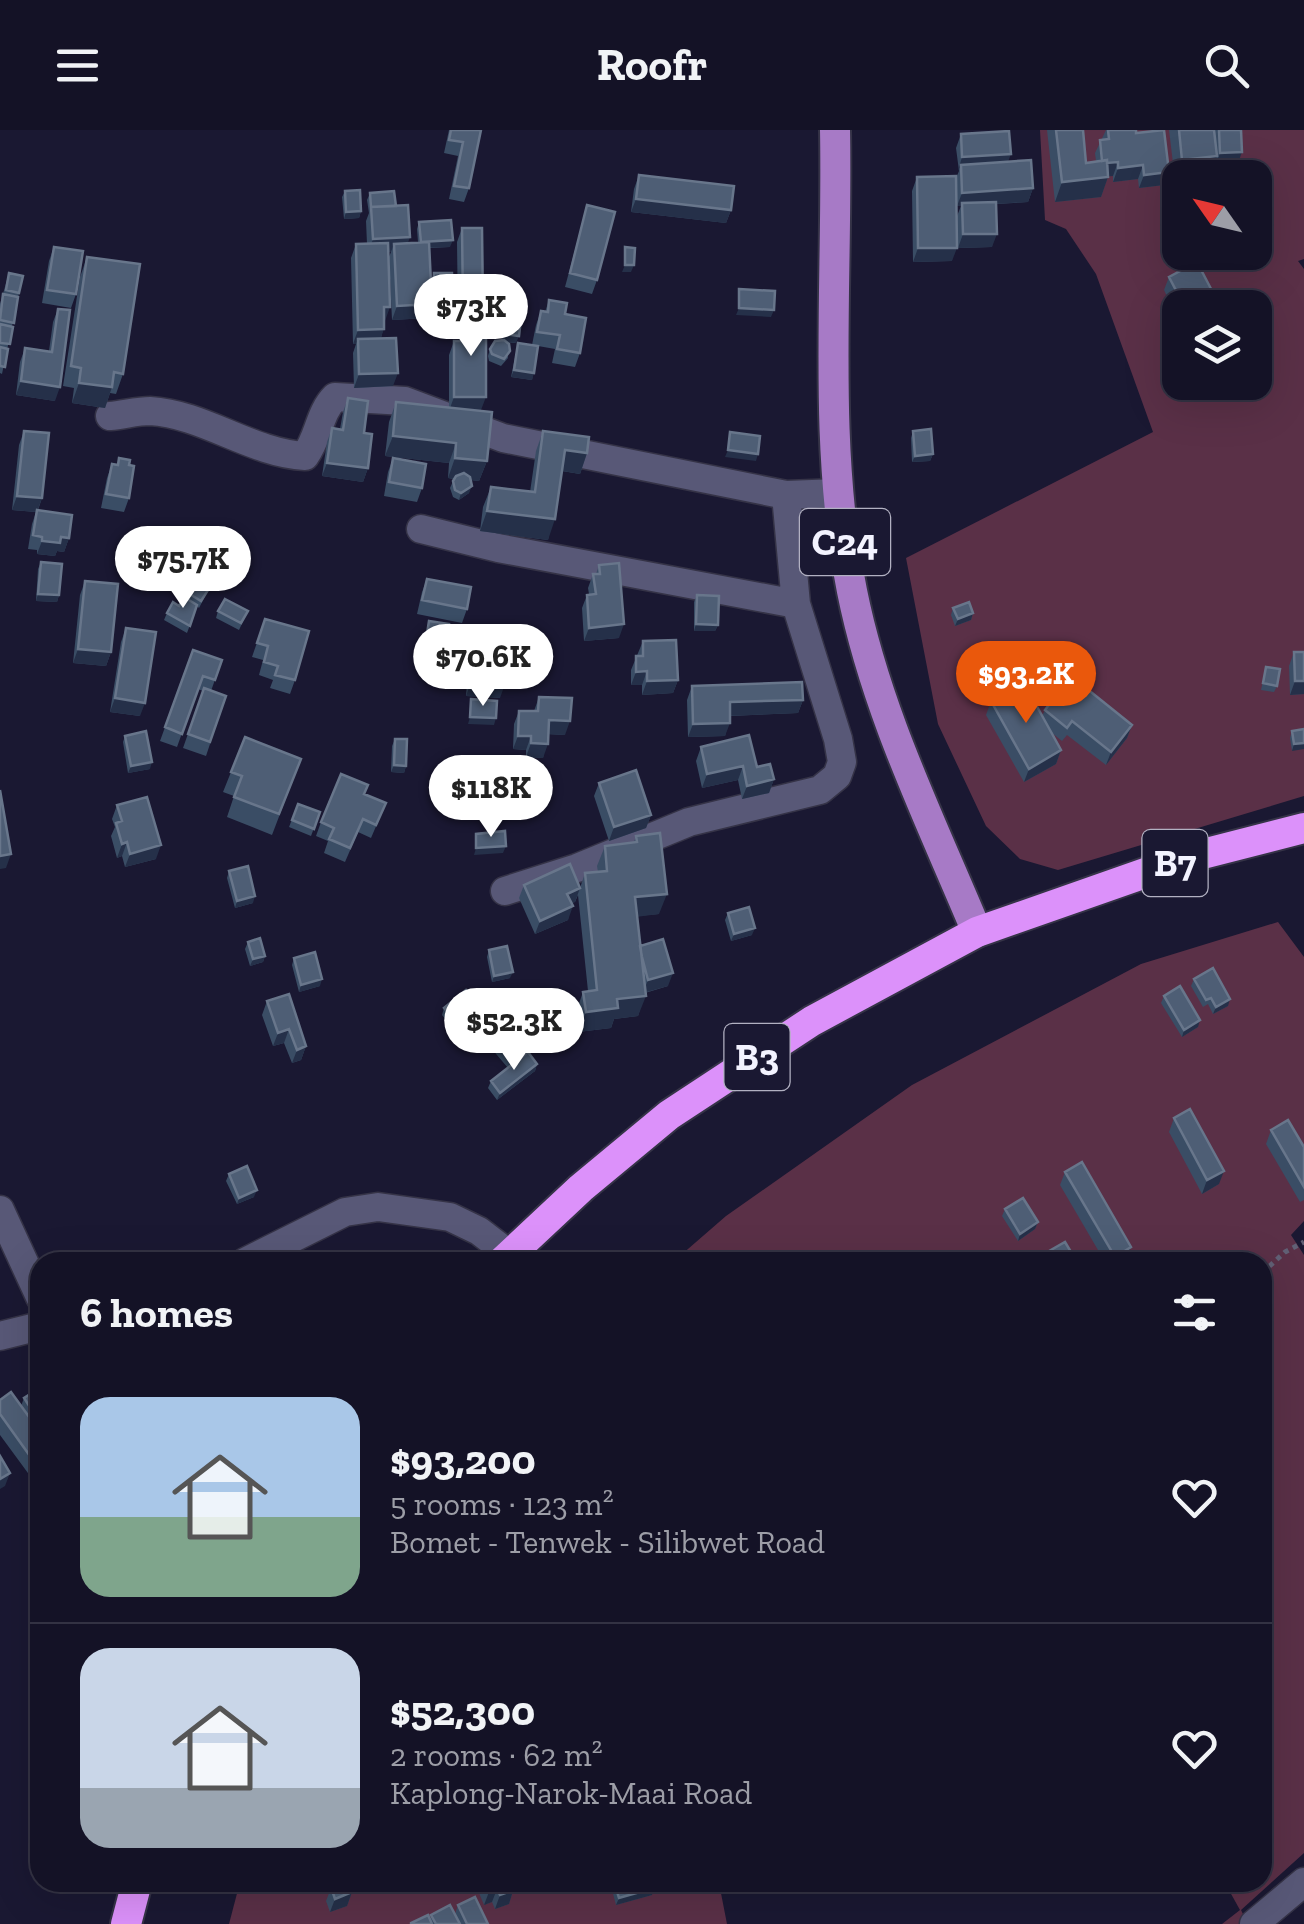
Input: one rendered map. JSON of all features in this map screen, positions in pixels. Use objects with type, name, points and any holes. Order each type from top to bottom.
[{"type":"highway","name":"B7","points":[[1048,904],[1191,857],[1304,828]]},
{"type":"highway","name":"B3","points":[[512,1252],[668,1115],[812,1020],[977,932],[1048,904]]},
{"type":"highway","points":[[126,1924],[134,1892]]},
{"type":"main road","name":"C24","points":[[835,130],[835,406],[852,591],[875,679],[908,776],[977,932]]},
{"type":"street","points":[[110,416],[151,411],[202,424],[281,454],[304,456],[316,441],[324,408],[335,397],[405,400],[503,438],[786,494],[840,492]]},
{"type":"street","points":[[505,890],[577,868],[689,822],[820,790],[838,776],[842,762],[838,738],[796,604],[786,494]]},
{"type":"street","points":[[420,529],[498,548],[796,604]]},
{"type":"street","points":[[265,1252],[345,1212],[378,1207],[450,1217],[479,1231],[499,1252]]},
{"type":"street","points":[[0,1210],[30,1275]]},
{"type":"street","points":[[0,1336],[30,1328]]},
{"type":"street","points":[[1254,1924],[1304,1882]]},
{"type":"path","points":[[1272,1264],[1304,1242]]},
{"type":"shaded area","points":[[1040,130],[1304,130],[1304,259],[1298,261],[1304,269],[1304,796],[1058,870],[1020,859],[986,826],[938,724],[906,558],[1153,432],[1096,274],[1066,229],[1045,220]]},
{"type":"shaded area","points":[[1278,922],[1304,957],[1304,1221],[1291,1235],[1304,1255],[1304,1853],[1272,1882],[1272,1252],[685,1252],[726,1216],[912,1085],[1141,964]]},
{"type":"shaded area","points":[[237,1892],[721,1892],[727,1924],[229,1924]]},
{"type":"shaded area","points":[[1230,1892],[1261,1892],[1241,1910],[1248,1924],[1222,1924],[1240,1910]]},
{"type":"building","points":[[451,130],[481,130],[469,188],[454,186],[463,142],[449,140]]},
{"type":"building","points":[[1056,130],[1083,130],[1086,163],[1107,160],[1108,177],[1062,182]]},
{"type":"building","points":[[1108,130],[1164,130],[1168,160],[1162,160],[1162,173],[1144,175],[1143,165],[1118,168],[1118,162],[1102,161],[1100,140],[1109,139]]},
{"type":"building","points":[[1179,130],[1214,130],[1217,156],[1182,160]]},
{"type":"building","points":[[1219,130],[1241,130],[1242,152],[1220,153]]},
{"type":"building","points":[[1009,131],[1011,154],[962,157],[961,134]]},
{"type":"building","points":[[1031,160],[1033,188],[962,193],[961,165]]},
{"type":"building","points":[[639,175],[734,186],[731,210],[636,199]]},
{"type":"building","points":[[956,176],[957,248],[918,248],[917,177]]},
{"type":"building","points":[[360,190],[361,211],[346,212],[345,191]]},
{"type":"building","points":[[394,191],[396,206],[371,207],[370,193]]},
{"type":"building","points":[[996,202],[997,234],[963,234],[962,203]]},
{"type":"building","points":[[408,205],[410,237],[373,239],[371,207]]},
{"type":"building","points":[[587,205],[615,212],[597,280],[570,273]]},
{"type":"building","points":[[451,220],[453,240],[421,242],[419,222]]},
{"type":"building","points":[[462,228],[482,228],[483,305],[463,305]]},
{"type":"building","points":[[429,242],[432,304],[397,306],[394,244]]},
{"type":"building","points":[[388,243],[390,307],[384,307],[384,329],[358,330],[356,244]]},
{"type":"building","points":[[54,247],[83,251],[76,294],[47,290]]},
{"type":"building","points":[[625,247],[635,248],[634,265],[625,265]]},
{"type":"building","points":[[87,257],[140,264],[123,374],[114,372],[112,387],[79,383],[81,368],[71,366]]},
{"type":"building","points":[[1182,270],[1201,270],[1212,290],[1176,290],[1169,277]]},
{"type":"building","points":[[9,273],[23,276],[19,293],[6,290]]},
{"type":"building","points":[[434,273],[452,273],[453,312],[433,312]]},
{"type":"building","points":[[488,285],[506,286],[505,307],[487,306]]},
{"type":"building","points":[[739,289],[775,291],[774,310],[739,308]]},
{"type":"building","points":[[3,294],[18,297],[14,323],[0,320]]},
{"type":"building","points":[[549,300],[567,303],[565,314],[586,318],[580,353],[557,349],[560,335],[537,332],[541,311],[548,312]]},
{"type":"building","points":[[58,309],[70,310],[60,387],[21,381],[25,348],[52,352]]},
{"type":"building","points":[[464,315],[486,315],[486,397],[454,397],[454,341],[464,341]]},
{"type":"building","points":[[506,317],[521,319],[519,336],[504,334]]},
{"type":"building","points":[[0,324],[13,327],[10,344],[0,343]]},
{"type":"building","points":[[396,338],[398,373],[359,374],[358,339]]},
{"type":"building","points":[[504,340],[510,351],[504,359],[490,349],[495,341]]},
{"type":"building","points":[[518,343],[538,346],[534,373],[514,370]]},
{"type":"building","points":[[0,347],[8,349],[5,367],[0,366]]},
{"type":"building","points":[[348,398],[368,401],[364,433],[372,434],[368,468],[327,463],[332,428],[343,430]]},
{"type":"building","points":[[396,402],[492,412],[487,461],[455,458],[456,443],[393,436]]},
{"type":"building","points":[[931,429],[933,454],[915,456],[913,431]]},
{"type":"building","points":[[24,431],[49,433],[42,498],[17,496]]},
{"type":"building","points":[[543,431],[589,437],[587,453],[565,450],[555,519],[487,511],[491,487],[535,492]]},
{"type":"building","points":[[730,432],[760,436],[758,454],[728,450]]},
{"type":"building","points":[[119,458],[130,460],[129,465],[134,466],[129,498],[106,494],[112,464],[118,465]]},
{"type":"building","points":[[393,458],[426,464],[422,488],[389,482]]},
{"type":"building","points":[[464,473],[470,477],[472,486],[461,493],[455,490],[453,481]]},
{"type":"building","points":[[37,510],[72,515],[69,538],[61,537],[60,543],[42,541],[42,537],[33,535]]},
{"type":"building","points":[[41,562],[62,564],[59,595],[38,594]]},
{"type":"building","points":[[619,563],[624,624],[589,628],[587,595],[596,594],[593,574],[600,574],[599,565]]},
{"type":"building","points":[[184,572],[210,587],[201,601],[177,586]]},
{"type":"building","points":[[427,579],[471,587],[467,609],[422,600]]},
{"type":"building","points":[[85,581],[118,584],[111,652],[78,649]]},
{"type":"building","points":[[697,595],[719,596],[718,625],[696,624]]},
{"type":"building","points":[[184,597],[197,605],[190,626],[167,613],[173,602],[179,606]]},
{"type":"building","points":[[225,599],[248,611],[241,623],[218,611]]},
{"type":"building","points":[[969,602],[973,613],[958,619],[953,608]]},
{"type":"building","points":[[265,619],[309,631],[295,680],[275,675],[278,666],[264,662],[268,646],[257,643]]},
{"type":"building","points":[[429,621],[449,624],[446,644],[426,640]]},
{"type":"building","points":[[126,628],[156,632],[145,703],[115,698]]},
{"type":"building","points":[[479,634],[501,635],[500,648],[507,648],[505,684],[471,682],[468,646],[478,647]]},
{"type":"building","points":[[676,640],[678,680],[647,681],[647,671],[636,672],[636,656],[643,656],[643,641]]},
{"type":"building","points":[[193,650],[222,660],[215,680],[203,676],[182,734],[165,727]]},
{"type":"building","points":[[1294,652],[1304,652],[1304,681],[1295,681]]},
{"type":"building","points":[[1266,667],[1280,669],[1277,686],[1263,683]]},
{"type":"building","points":[[1071,676],[1132,725],[1111,752],[1072,721],[1067,728],[1045,710]]},
{"type":"building","points":[[802,682],[803,700],[730,702],[730,723],[693,724],[692,686]]},
{"type":"building","points":[[1024,683],[1061,750],[1029,769],[991,701]]},
{"type":"building","points":[[204,688],[226,696],[210,742],[188,734]]},
{"type":"building","points":[[539,697],[572,698],[570,721],[549,720],[548,744],[531,743],[531,736],[518,736],[519,711],[538,711]]},
{"type":"building","points":[[471,699],[497,701],[496,718],[470,717]]},
{"type":"building","points":[[1304,729],[1304,743],[1294,744],[1292,731]]},
{"type":"building","points":[[146,731],[152,762],[131,766],[125,736]]},
{"type":"building","points":[[749,735],[757,767],[770,764],[774,779],[747,786],[743,766],[707,774],[701,747]]},
{"type":"building","points":[[245,737],[301,759],[279,814],[234,797],[242,776],[231,772]]},
{"type":"building","points":[[395,739],[407,739],[406,766],[394,765]]},
{"type":"building","points":[[636,770],[651,815],[614,827],[599,783]]},
{"type":"building","points":[[341,774],[368,785],[364,794],[386,803],[376,825],[363,819],[350,848],[329,839],[334,828],[321,822]]},
{"type":"building","points":[[0,790],[11,854],[0,856]]},
{"type":"building","points":[[147,797],[161,845],[130,854],[127,842],[122,844],[116,823],[122,821],[117,805]]},
{"type":"building","points":[[298,804],[320,812],[314,829],[292,820]]},
{"type":"building","points":[[505,831],[506,846],[476,848],[476,834]]},
{"type":"building","points":[[660,833],[667,894],[635,897],[646,996],[617,999],[618,1008],[586,1012],[583,992],[597,990],[585,873],[607,871],[605,846],[637,842],[636,836]]},
{"type":"building","points":[[570,864],[580,888],[567,894],[573,906],[540,921],[524,885]]},
{"type":"building","points":[[248,866],[255,896],[237,901],[229,871]]},
{"type":"building","points":[[749,907],[755,928],[734,934],[728,913]]},
{"type":"building","points":[[260,938],[265,956],[253,959],[248,942]]},
{"type":"building","points":[[663,939],[673,973],[648,980],[640,946]]},
{"type":"building","points":[[507,946],[513,972],[494,976],[489,950]]},
{"type":"building","points":[[315,952],[322,979],[301,985],[294,958]]},
{"type":"building","points":[[1213,968],[1230,999],[1216,1007],[1211,998],[1206,1000],[1194,979]]},
{"type":"building","points":[[1180,986],[1200,1020],[1184,1030],[1164,996]]},
{"type":"building","points":[[466,990],[478,1005],[456,1023],[444,1008]]},
{"type":"building","points":[[289,994],[306,1046],[297,1050],[289,1029],[278,1033],[267,1001]]},
{"type":"building","points":[[488,997],[527,1043],[513,1055],[474,1009]]},
{"type":"building","points":[[528,1052],[537,1064],[500,1093],[491,1081]]},
{"type":"building","points":[[1190,1109],[1224,1171],[1207,1180],[1174,1118]]},
{"type":"building","points":[[1288,1120],[1304,1147],[1304,1187],[1271,1130]]},
{"type":"building","points":[[1082,1162],[1131,1247],[1112,1252],[1065,1172]]},
{"type":"building","points":[[247,1166],[257,1190],[239,1198],[229,1174]]},
{"type":"building","points":[[1023,1198],[1038,1222],[1020,1234],[1005,1209]]},
{"type":"building","points":[[1065,1242],[1071,1252],[1048,1252]]},
{"type":"building","points":[[11,1392],[30,1418],[30,1456],[0,1414],[0,1400]]},
{"type":"building","points":[[0,1456],[10,1473],[0,1479]]},
{"type":"building","points":[[333,1892],[352,1892],[335,1899]]},
{"type":"building","points":[[617,1892],[640,1892],[619,1898]]},
{"type":"building","points":[[475,1897],[488,1924],[467,1924],[458,1905]]},
{"type":"building","points":[[450,1905],[460,1924],[436,1924],[431,1915]]},
{"type":"building","points":[[428,1915],[432,1924],[411,1924],[411,1923]]}]
